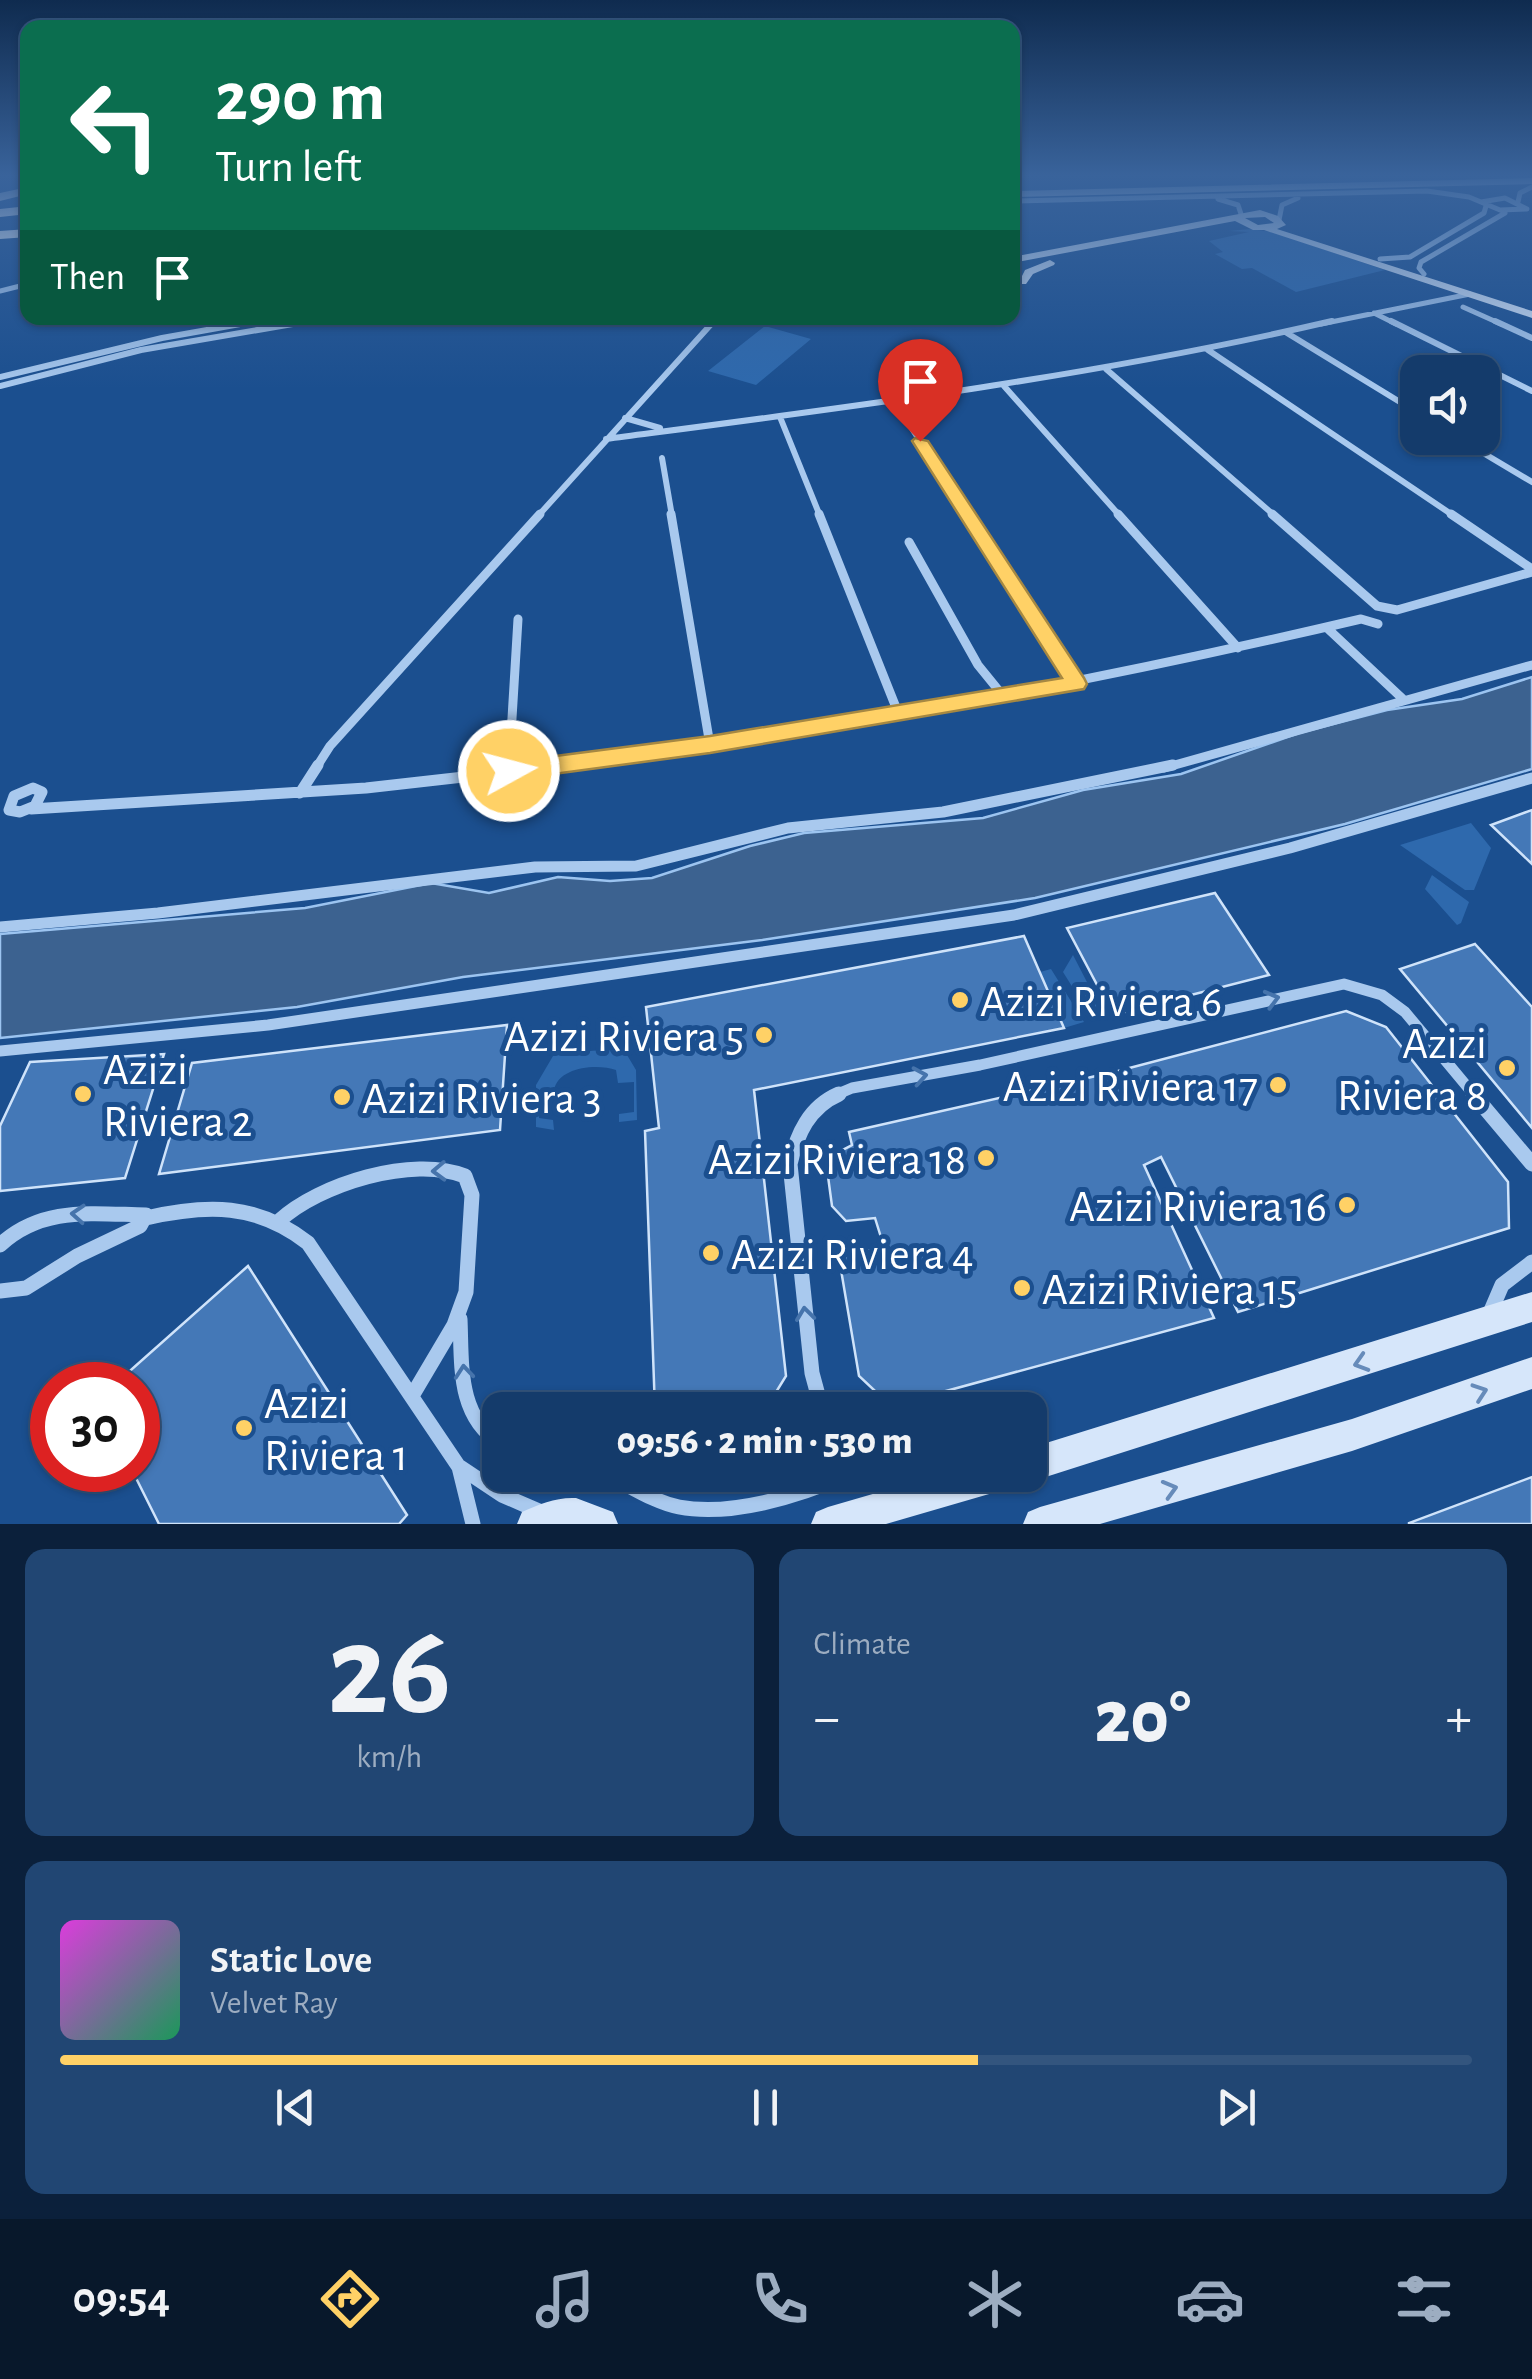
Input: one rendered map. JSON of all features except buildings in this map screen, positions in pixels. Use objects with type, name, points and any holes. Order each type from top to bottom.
[{"type":"street","points":[[1020,262],[1101,246]]},
{"type":"street","points":[[1020,264],[1142,246]]},
{"type":"street","points":[[1320,246],[1532,313]]},
{"type":"street","points":[[1339,246],[1532,313]]},
{"type":"street","points":[[1380,260],[1410,257],[1429,246]]},
{"type":"street","points":[[1424,274],[1420,262],[1446,246]]},
{"type":"street","points":[[1020,280],[1050,262]]},
{"type":"street","points":[[1425,300],[1442,291],[1440,284]]},
{"type":"street","points":[[606,439],[895,402],[1106,369],[1425,300],[1470,294]]},
{"type":"street","points":[[1464,306],[1532,338]]},
{"type":"street","points":[[1374,313],[1532,391]]},
{"type":"street","points":[[0,378],[174,335],[234,325]]},
{"type":"street","points":[[0,386],[141,350],[289,325]]},
{"type":"street","points":[[300,793],[330,746],[709,325]]},
{"type":"street","points":[[1286,333],[1400,402]]},
{"type":"street","points":[[1208,350],[1532,570]]},
{"type":"street","points":[[1106,369],[1383,608],[1397,610],[1532,570]]},
{"type":"street","points":[[1004,386],[1238,648]]},
{"type":"street","points":[[895,402],[1076,684]]},
{"type":"street","points":[[780,416],[899,715]]},
{"type":"street","points":[[625,418],[660,428],[736,422]]},
{"type":"street","points":[[1487,455],[1532,482]]},
{"type":"street","points":[[662,458],[710,745]]},
{"type":"street","points":[[909,542],[978,665],[1004,697]]},
{"type":"street","points":[[32,809],[300,793],[710,745],[1076,684],[1364,618],[1378,624]]},
{"type":"street","points":[[509,771],[518,619]]},
{"type":"street","points":[[1326,627],[1404,700]]},
{"type":"street","points":[[0,928],[141,915],[535,867],[588,869],[647,864],[771,830],[962,810],[1149,772],[1532,665]]},
{"type":"street","points":[[0,1051],[268,1025],[1014,915],[1290,848],[1532,778]]},
{"type":"street","points":[[817,1392],[790,1164],[796,1138],[810,1115],[829,1098],[852,1088],[980,1065],[1344,984],[1382,995],[1405,1012],[1532,1164]]},
{"type":"street","points":[[279,1221],[306,1196],[336,1182],[442,1169],[460,1172],[469,1182],[472,1195],[468,1281],[460,1314],[412,1396]]},
{"type":"street","points":[[0,1291],[26,1288],[77,1256],[140,1226],[146,1218],[185,1208],[226,1206],[279,1221],[308,1243],[320,1258],[459,1467],[473,1524]]},
{"type":"street","points":[[0,1245],[18,1228],[54,1214],[110,1217],[142,1212],[146,1218]]},
{"type":"street","points":[[1488,1324],[1502,1285],[1532,1262]]},
{"type":"street","points":[[1047,1458],[1488,1324],[1532,1307]]},
{"type":"street","points":[[460,1314],[469,1410],[482,1431]]},
{"type":"street","points":[[1040,1524],[1071,1520],[1352,1435],[1532,1373]]},
{"type":"street","points":[[459,1467],[542,1520],[583,1515],[601,1524]]},
{"type":"street","points":[[646,1492],[678,1506],[712,1509],[791,1492]]},
{"type":"street","points":[[828,1524],[938,1492]]},
{"type":"shaded area","points":[[1216,246],[1314,246],[1385,270],[1296,292],[1252,268],[1242,269],[1215,254],[1223,252]]},
{"type":"shaded area","points":[[765,326],[811,339],[756,385],[708,371]]},
{"type":"shaded area","points":[[1532,677],[1532,769],[1345,824],[1035,898],[762,940],[463,977],[297,1007],[0,1038],[0,934],[305,908],[431,883],[489,893],[558,877],[610,881],[652,878],[804,833],[983,818],[1083,790],[1181,774],[1299,733],[1387,710],[1462,699]]},
{"type":"shaded area","points":[[1471,823],[1491,848],[1474,890],[1465,890],[1400,845]]},
{"type":"shaded area","points":[[1432,875],[1469,902],[1461,923],[1457,925],[1425,889]]},
{"type":"shaded area","points":[[1073,955],[1105,1017],[1093,1020],[1063,972]]},
{"type":"shaded area","points":[[1051,969],[1084,1022],[1064,1028],[1040,972]]},
{"type":"shaded area","points":[[621,1045],[636,1070],[637,1120],[619,1122],[619,1114],[634,1112],[634,1082],[618,1083],[616,1070],[589,1067],[563,1076],[554,1090],[540,1092],[539,1118],[553,1120],[554,1130],[536,1127],[536,1085],[553,1056]]},
{"type":"place","name":"Azizi Riviera 6","points":[[960,1000]]},
{"type":"place","name":"Azizi Riviera 5","points":[[764,1035]]},
{"type":"place","name":"Azizi Riviera 8","points":[[1507,1068]]},
{"type":"place","name":"Azizi Riviera 17","points":[[1278,1085]]},
{"type":"place","name":"Azizi Riviera 2","points":[[83,1094]]},
{"type":"place","name":"Azizi Riviera 3","points":[[342,1097]]},
{"type":"place","name":"Azizi Riviera 18","points":[[986,1158]]},
{"type":"place","name":"Azizi Riviera 16","points":[[1347,1205]]},
{"type":"place","name":"Azizi Riviera 4","points":[[711,1253]]},
{"type":"place","name":"Azizi Riviera 15","points":[[1022,1288]]},
{"type":"place","name":"Azizi Riviera 1","points":[[244,1428]]},
{"type":"route","points":[[509,771],[710,745],[1076,684],[920,441]]}]
